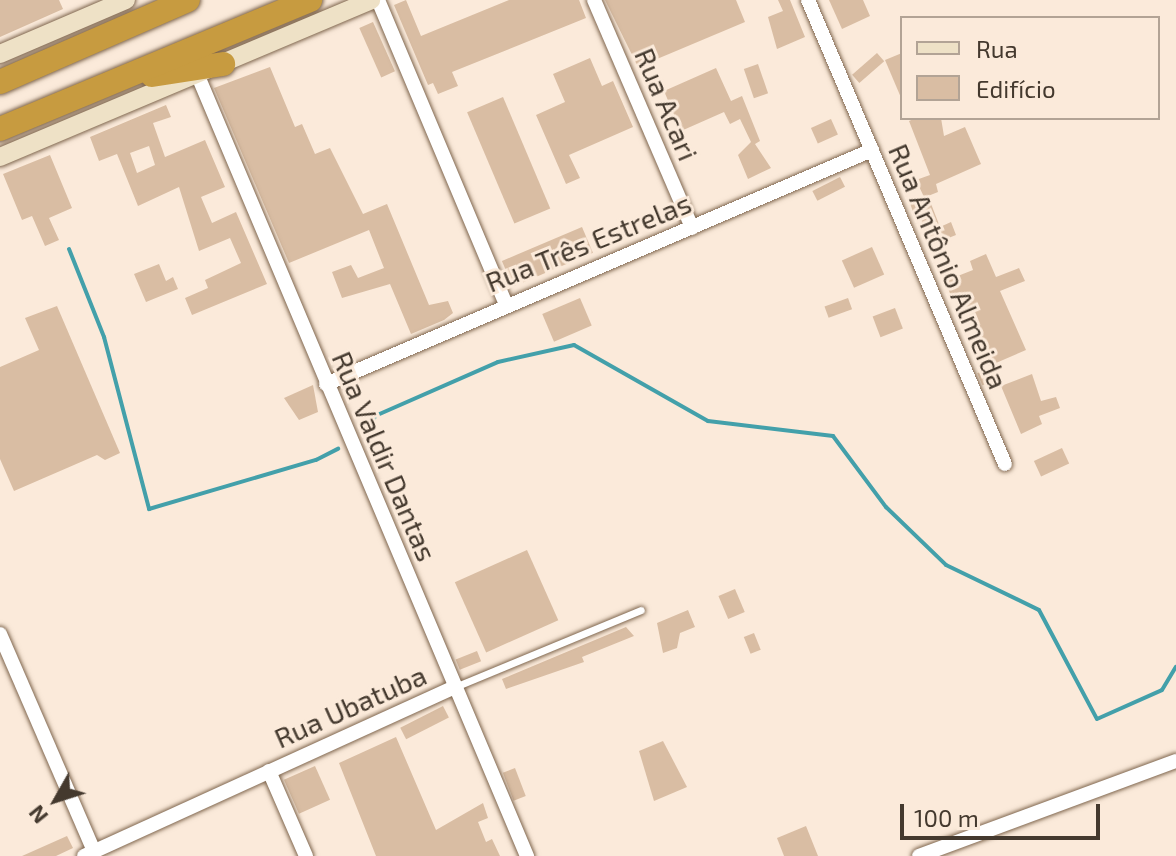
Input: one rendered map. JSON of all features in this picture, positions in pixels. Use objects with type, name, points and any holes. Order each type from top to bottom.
[{"type":"highway","points":[[0,82],[188,0]]},
{"type":"highway","points":[[0,129],[310,0]]},
{"type":"highway","points":[[122,78],[223,64]]},
{"type":"main road","points":[[0,54],[126,0]]},
{"type":"main road","points":[[0,157],[198,76],[371,0]]},
{"type":"street","points":[[378,0],[506,304]]},
{"type":"street","name":"Rua Acari","points":[[594,0],[692,228]]},
{"type":"street","name":"Rua Antônio Almeida","points":[[808,0],[1005,464]]},
{"type":"street","name":"Rua Valdir Dantas","points":[[198,76],[527,856]]},
{"type":"street","name":"Rua Três Estrelas","points":[[326,384],[506,304],[872,150]]},
{"type":"street","points":[[0,634],[89,854]]},
{"type":"street","name":"Rua Ubatuba","points":[[89,854],[455,687]]},
{"type":"street","points":[[919,856],[957,850],[1176,761]]},
{"type":"street","points":[[269,771],[306,856]]},
{"type":"lane","name":"Rua Ubatuba","points":[[455,687],[641,610]]},
{"type":"building","points":[[0,0],[59,0],[63,9],[0,37]]},
{"type":"building","points":[[406,0],[421,36],[509,0],[579,0],[586,18],[452,72],[458,86],[438,94],[433,83],[428,85],[394,5]]},
{"type":"building","points":[[605,0],[736,0],[745,22],[638,67]]},
{"type":"building","points":[[778,0],[790,0],[805,37],[777,49],[768,17],[783,11]]},
{"type":"building","points":[[829,0],[863,0],[870,16],[842,29]]},
{"type":"building","points":[[373,22],[395,71],[381,77],[359,28]]},
{"type":"building","points":[[877,53],[884,61],[859,83],[852,75]]},
{"type":"building","points":[[900,54],[900,95],[885,60]]},
{"type":"building","points":[[590,58],[602,86],[613,81],[633,127],[569,155],[580,178],[566,184],[536,115],[565,102],[553,74]]},
{"type":"building","points":[[758,64],[768,93],[754,98],[744,69]]},
{"type":"building","points":[[270,67],[295,127],[302,124],[315,154],[330,148],[363,214],[387,204],[429,305],[448,301],[453,313],[444,320],[411,334],[390,284],[342,298],[332,272],[351,265],[358,278],[384,268],[369,230],[289,263],[214,88]]},
{"type":"building","points":[[716,68],[731,101],[742,96],[760,141],[755,144],[771,168],[748,179],[738,155],[751,142],[740,119],[730,124],[724,112],[681,131],[664,91]]},
{"type":"building","points":[[503,97],[550,208],[514,224],[467,112]]},
{"type":"building","points":[[166,105],[171,117],[153,123],[165,157],[205,140],[225,187],[201,197],[212,223],[236,212],[267,284],[192,315],[185,298],[208,288],[205,280],[241,263],[230,238],[199,251],[179,187],[138,206],[117,154],[99,161],[90,137]],"holes":[[[149,146],[155,165],[137,173],[130,153]]]},
{"type":"building","points":[[831,119],[838,135],[818,143],[811,128]]},
{"type":"building","points":[[941,120],[944,136],[965,127],[981,164],[936,184],[938,192],[928,196],[940,227],[951,222],[956,235],[928,246],[919,210],[913,212],[910,203],[924,197],[916,180],[930,175],[909,121]]},
{"type":"building","points":[[50,155],[72,208],[49,218],[59,240],[45,246],[32,216],[22,220],[3,174]]},
{"type":"building","points":[[840,177],[845,187],[817,201],[812,191]]},
{"type":"building","points":[[582,227],[593,253],[513,287],[502,261]]},
{"type":"building","points":[[872,247],[884,274],[854,288],[842,260]]},
{"type":"building","points":[[986,254],[996,277],[1019,268],[1025,281],[1000,291],[1026,350],[989,366],[960,292],[951,296],[945,281],[973,270],[970,261]]},
{"type":"building","points":[[159,264],[166,281],[173,277],[178,289],[146,302],[134,274]]},
{"type":"building","points":[[580,298],[592,326],[554,342],[542,314]]},
{"type":"building","points":[[848,298],[852,309],[829,318],[825,307]]},
{"type":"building","points":[[57,306],[120,453],[105,460],[97,455],[14,491],[0,459],[0,367],[39,350],[25,318]]},
{"type":"building","points":[[895,308],[903,329],[880,337],[873,317]]},
{"type":"building","points":[[992,367],[997,379],[982,385],[977,373]]},
{"type":"building","points":[[1032,374],[1041,401],[1056,397],[1060,408],[1039,416],[1042,424],[1021,434],[1001,386]]},
{"type":"building","points":[[313,385],[318,412],[299,420],[284,398]]},
{"type":"building","points":[[1062,448],[1069,463],[1041,477],[1034,461]]},
{"type":"building","points":[[527,550],[558,620],[486,652],[455,582]]},
{"type":"building","points":[[735,589],[745,612],[728,619],[718,596]]},
{"type":"building","points":[[688,610],[695,627],[680,633],[677,648],[663,653],[657,623]]},
{"type":"building","points":[[626,627],[634,636],[582,657],[584,662],[506,689],[502,679]]},
{"type":"building","points":[[754,633],[761,650],[751,654],[744,637]]},
{"type":"building","points":[[477,651],[481,661],[460,670],[456,660]]},
{"type":"building","points":[[443,706],[449,718],[406,739],[400,728]]},
{"type":"building","points":[[396,737],[436,830],[483,803],[488,818],[478,822],[486,842],[492,839],[500,856],[376,856],[339,763]]},
{"type":"building","points":[[663,741],[687,787],[654,801],[639,751]]},
{"type":"building","points":[[315,766],[330,800],[299,814],[284,780]]},
{"type":"building","points":[[515,768],[526,796],[514,801],[503,773]]},
{"type":"building","points":[[806,826],[818,856],[784,856],[777,838]]},
{"type":"building","points":[[67,836],[73,848],[56,856],[22,856]]},
{"type":"waterway","points":[[69,249],[104,337],[149,509],[316,460],[338,449]]},
{"type":"waterway","points":[[367,438],[375,416],[498,362],[574,345],[708,421],[833,436],[886,507],[946,565],[1039,610],[1097,719],[1162,690],[1176,667]]}]
